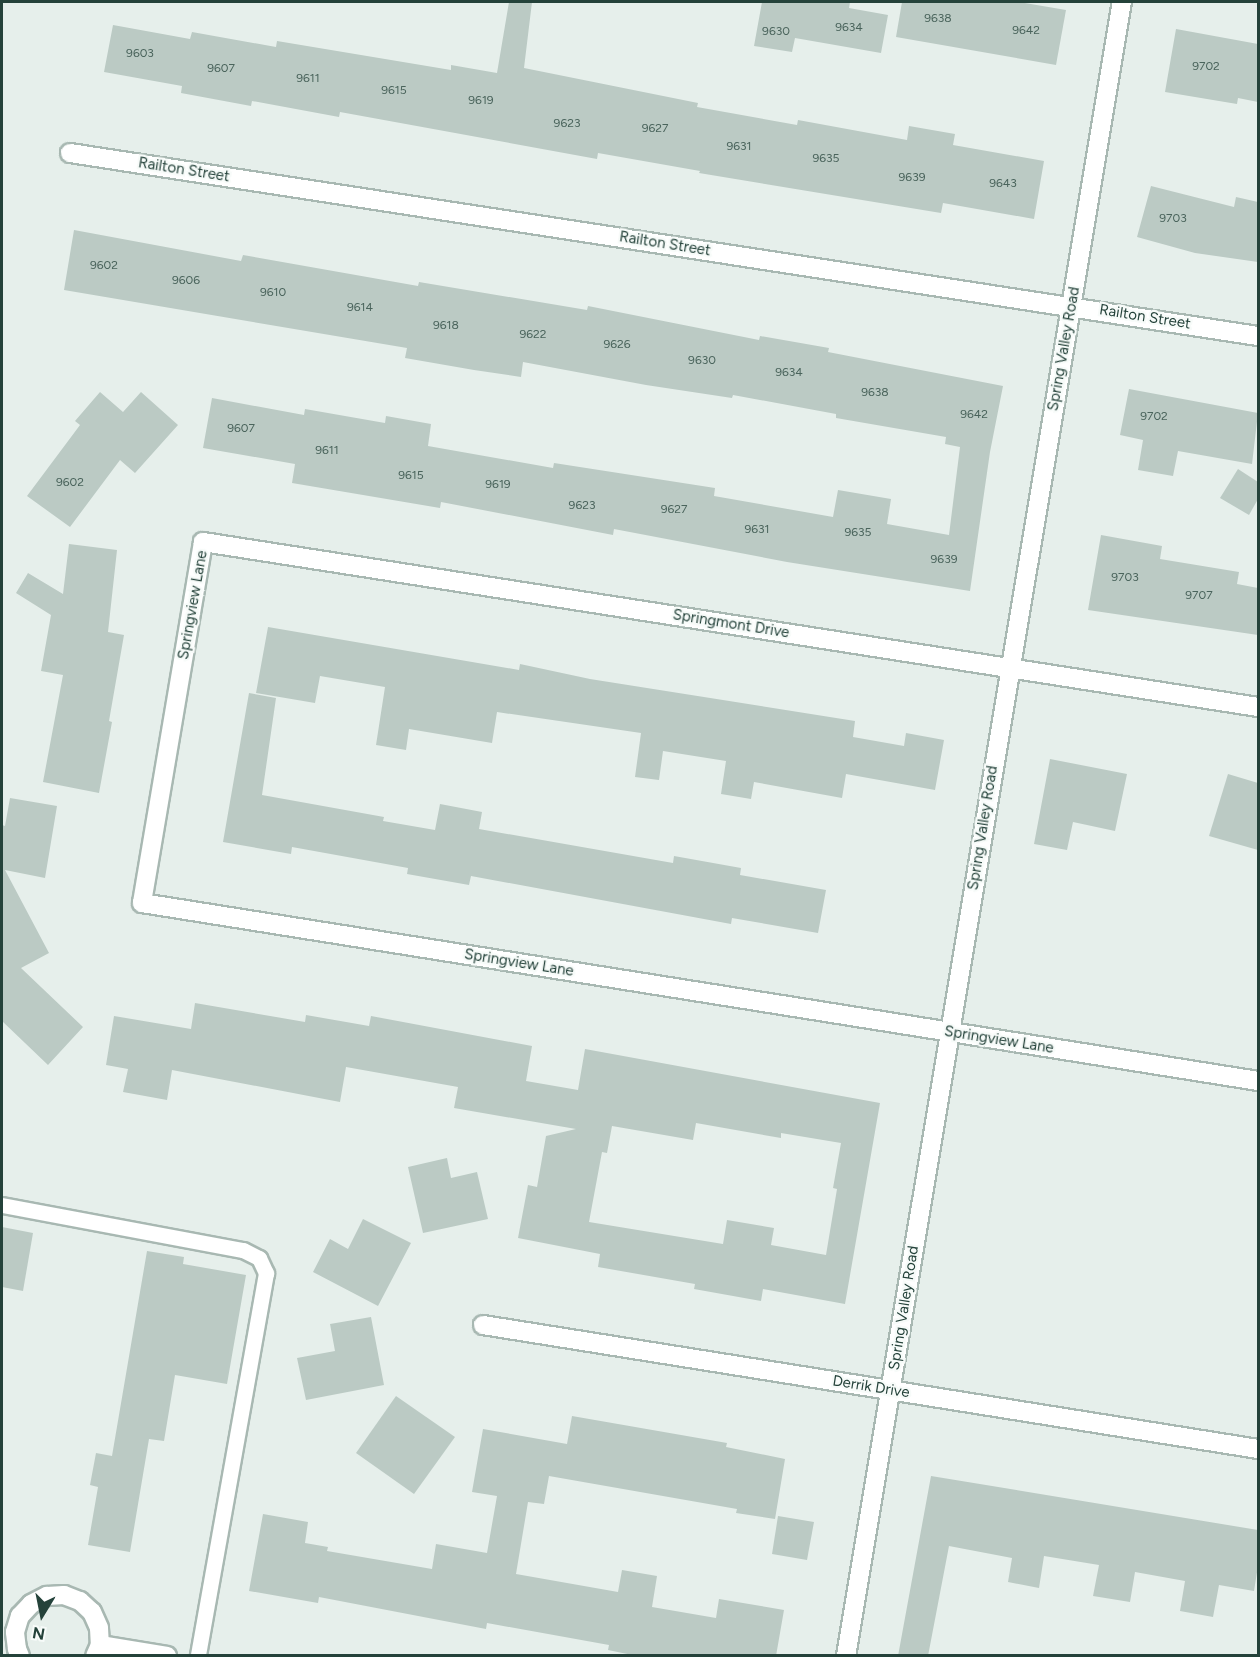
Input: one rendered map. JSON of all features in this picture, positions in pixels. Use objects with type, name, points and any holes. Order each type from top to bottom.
[{"type":"street","name":"Spring Valley Road","points":[[846,1656],[1122,2]]},
{"type":"street","name":"Railton Street","points":[[70,153],[1258,336]]},
{"type":"street","name":"Springmont Drive","points":[[203,542],[1258,707]]},
{"type":"street","name":"Springview Lane","points":[[203,542],[142,903],[1258,1081]]},
{"type":"street","name":"Derrik Drive","points":[[483,1325],[1258,1449]]},
{"type":"street","points":[[20,1656],[8,1631],[32,1604],[47,1596],[64,1595],[80,1601],[92,1612],[99,1628],[98,1650],[167,1656]]},
{"type":"lane","points":[[2,1205],[243,1250],[259,1258],[263,1266],[266,1274],[198,1656]]},
{"type":"building","points":[[509,2],[532,2],[524,68],[698,103],[697,107],[797,125],[798,120],[907,140],[909,126],[955,134],[953,145],[1044,161],[1034,219],[943,203],[941,213],[699,173],[700,171],[598,153],[597,159],[340,112],[339,117],[252,101],[251,106],[181,93],[182,86],[104,72],[113,25],[190,39],[192,32],[276,47],[277,41],[451,70],[451,65],[497,73]]},
{"type":"building","points":[[762,2],[850,2],[849,8],[888,15],[881,53],[795,38],[792,52],[754,46]]},
{"type":"building","points":[[902,2],[1019,2],[1066,10],[1056,65],[896,37]]},
{"type":"building","points":[[1176,29],[1258,44],[1258,102],[1238,98],[1237,104],[1165,92]]},
{"type":"building","points":[[1151,186],[1234,207],[1236,197],[1258,202],[1258,262],[1195,253],[1137,237]]},
{"type":"building","points":[[74,230],[241,261],[243,255],[418,286],[419,282],[587,310],[588,306],[759,340],[760,336],[829,348],[828,352],[1003,386],[990,452],[970,591],[787,562],[614,529],[613,535],[441,502],[440,508],[292,483],[295,464],[203,448],[212,398],[304,415],[305,409],[385,423],[386,416],[431,424],[428,446],[553,468],[554,463],[715,488],[714,496],[833,517],[838,490],[891,499],[887,524],[949,535],[960,447],[945,444],[946,437],[836,418],[836,414],[733,395],[732,398],[646,385],[523,362],[521,377],[474,370],[405,358],[407,348],[64,290]]},
{"type":"building","points":[[1129,389],[1258,413],[1252,464],[1178,451],[1173,476],[1138,470],[1143,440],[1120,435]]},
{"type":"building","points":[[100,392],[123,412],[141,392],[178,425],[135,473],[120,460],[70,527],[27,496],[80,425],[75,421]]},
{"type":"building","points":[[1238,469],[1258,482],[1258,499],[1249,515],[1220,498]]},
{"type":"building","points":[[1101,535],[1162,546],[1160,559],[1239,572],[1237,584],[1258,588],[1258,635],[1088,610]]},
{"type":"building","points":[[69,544],[117,550],[108,632],[124,635],[99,793],[43,782],[63,675],[41,671],[51,615],[16,593],[28,573],[63,594]]},
{"type":"building","points":[[268,627],[519,670],[520,664],[590,679],[855,721],[853,737],[904,746],[906,733],[944,740],[935,790],[846,774],[842,798],[754,782],[751,799],[721,794],[726,761],[663,751],[659,780],[635,777],[641,733],[497,712],[492,743],[409,729],[406,750],[376,745],[385,687],[320,676],[315,703],[256,693]]},
{"type":"building","points":[[249,693],[276,698],[262,795],[384,817],[383,821],[435,830],[440,804],[482,812],[479,829],[673,863],[674,856],[741,868],[740,875],[826,890],[818,933],[732,918],[731,924],[471,876],[469,885],[407,874],[408,868],[292,847],[291,854],[223,842]]},
{"type":"building","points":[[1050,759],[1127,774],[1115,831],[1073,822],[1067,850],[1034,844]]},
{"type":"building","points":[[1228,774],[1258,783],[1258,850],[1209,836]]},
{"type":"building","points":[[10,798],[57,806],[45,878],[5,870],[49,953],[21,968],[83,1027],[48,1065],[2,1021],[2,825],[5,826]]},
{"type":"building","points":[[195,1003],[305,1022],[306,1015],[369,1026],[371,1016],[532,1046],[526,1081],[578,1090],[585,1049],[880,1103],[845,1304],[763,1289],[761,1301],[694,1289],[695,1284],[598,1267],[600,1254],[518,1238],[528,1185],[537,1187],[546,1136],[576,1129],[454,1108],[458,1087],[346,1067],[340,1102],[172,1070],[167,1100],[123,1092],[128,1069],[106,1065],[114,1016],[191,1029]],"holes":[[[696,1123],[781,1138],[781,1133],[841,1143],[833,1188],[837,1189],[826,1255],[771,1245],[774,1228],[727,1220],[723,1244],[589,1222],[602,1152],[607,1153],[612,1126],[693,1140]]]},
{"type":"building","points":[[447,1158],[451,1178],[477,1172],[488,1219],[423,1233],[408,1167]]},
{"type":"building","points":[[363,1219],[411,1243],[378,1306],[313,1272],[330,1239],[348,1249]]},
{"type":"building","points":[[2,1227],[33,1233],[23,1291],[2,1287]]},
{"type":"building","points":[[147,1251],[184,1257],[183,1264],[246,1275],[227,1384],[175,1375],[164,1441],[149,1439],[130,1552],[88,1545],[98,1487],[90,1485],[96,1453],[112,1456]]},
{"type":"building","points":[[371,1317],[384,1385],[306,1400],[297,1358],[335,1351],[330,1324]]},
{"type":"building","points":[[396,1396],[455,1437],[414,1494],[356,1453]]},
{"type":"building","points":[[572,1416],[727,1443],[726,1447],[785,1459],[775,1519],[736,1513],[737,1509],[549,1476],[544,1504],[528,1502],[516,1574],[618,1592],[622,1570],[657,1576],[652,1607],[716,1618],[719,1599],[784,1610],[776,1656],[637,1656],[608,1650],[609,1645],[487,1623],[486,1629],[319,1597],[318,1603],[249,1591],[263,1514],[308,1522],[305,1543],[328,1547],[327,1551],[432,1569],[436,1544],[487,1553],[497,1496],[472,1492],[483,1429],[567,1444]]},
{"type":"building","points":[[931,1476],[1258,1530],[1258,1566],[1254,1591],[1219,1585],[1213,1617],[1180,1611],[1185,1581],[1135,1572],[1130,1602],[1093,1596],[1099,1565],[1044,1556],[1039,1588],[1008,1582],[1012,1558],[949,1546],[928,1656],[898,1656]]},
{"type":"building","points":[[778,1516],[814,1522],[807,1560],[772,1554]]}]
